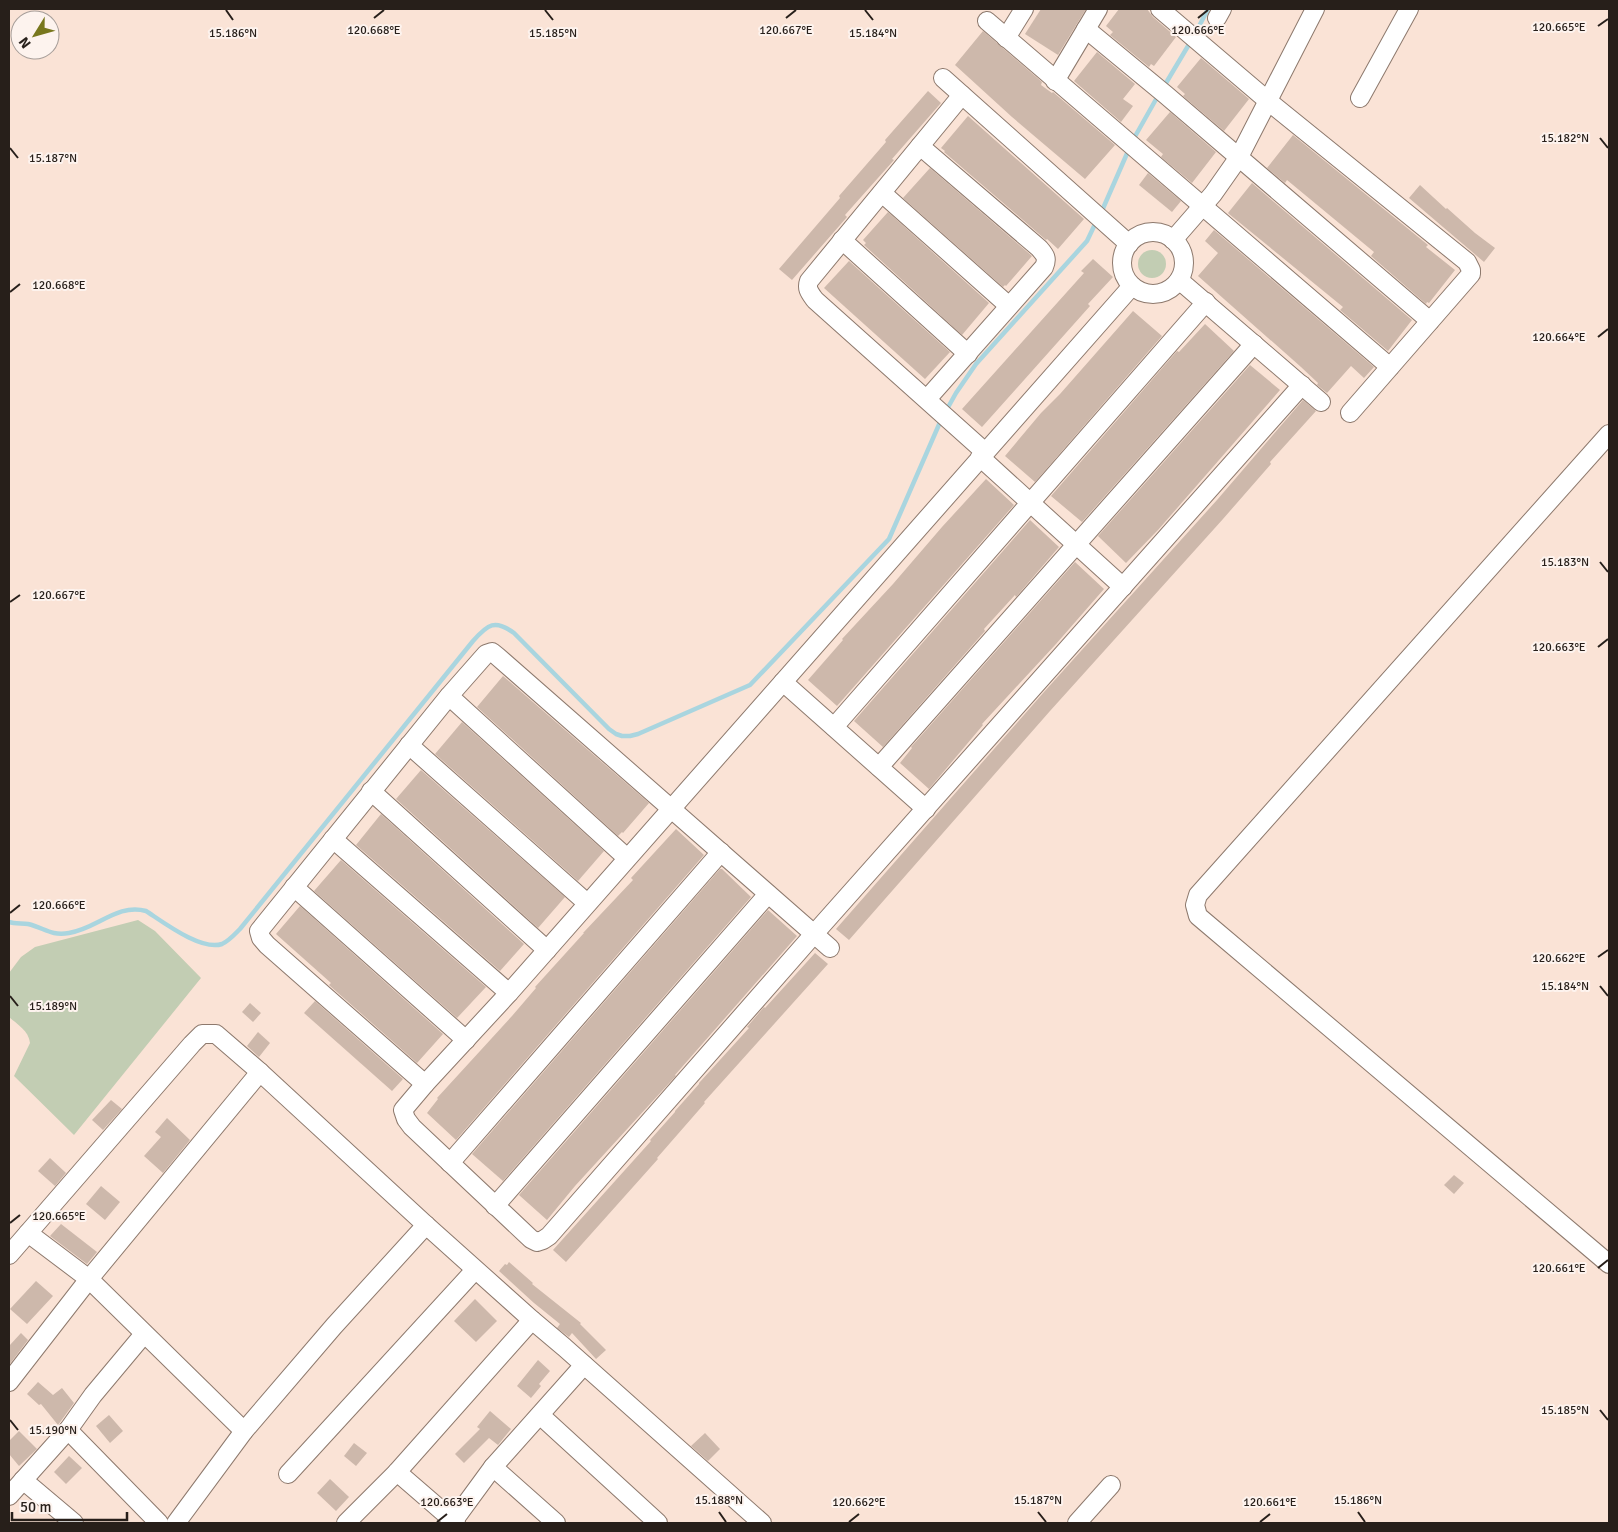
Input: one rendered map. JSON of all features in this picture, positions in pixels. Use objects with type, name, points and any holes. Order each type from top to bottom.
[{"type":"street","points":[[1006,38],[1024,9]]},
{"type":"street","points":[[1056,81],[1098,9]]},
{"type":"street","points":[[1160,9],[1268,101],[1467,262],[1471,270],[1471,274],[1350,414]]},
{"type":"street","points":[[1173,240],[1202,206],[1239,157],[1316,9]]},
{"type":"street","points":[[1360,98],[1408,9]]},
{"type":"street","points":[[987,21],[1390,367]]},
{"type":"street","points":[[1086,29],[1430,321]]},
{"type":"street","points":[[943,78],[1129,244]]},
{"type":"street","points":[[962,95],[809,281],[807,286],[809,293],[938,410],[1031,503],[1123,587]]},
{"type":"street","points":[[920,146],[1046,256],[1047,262],[968,354],[938,410]]},
{"type":"street","points":[[882,193],[1009,306]]},
{"type":"street","points":[[1154,232],[1164,234],[1173,240],[1183,256],[1184,266],[1176,284],[1159,294],[1145,293],[1132,286],[1125,278],[1122,256],[1133,238],[1143,233],[1154,232]]},
{"type":"street","points":[[842,240],[968,354]]},
{"type":"street","points":[[1179,280],[1322,402]]},
{"type":"street","points":[[1132,286],[509,993],[403,1110],[406,1119],[412,1127],[530,1239],[536,1242],[549,1236],[814,934],[1302,385]]},
{"type":"street","points":[[834,727],[1206,302]]},
{"type":"street","points":[[879,767],[1254,344]]},
{"type":"street","points":[[1609,434],[1198,895],[1195,905],[1198,916],[1609,1264]]},
{"type":"street","points":[[425,1084],[261,938],[259,932],[449,696],[486,654],[492,652],[830,948]]},
{"type":"street","points":[[784,682],[926,809]]},
{"type":"street","points":[[449,696],[627,858]]},
{"type":"street","points":[[409,745],[587,903]]},
{"type":"street","points":[[372,791],[547,950]]},
{"type":"street","points":[[333,839],[509,993]]},
{"type":"street","points":[[450,1163],[721,852]]},
{"type":"street","points":[[294,887],[466,1040]]},
{"type":"street","points":[[495,1206],[768,894]]},
{"type":"street","points":[[9,1255],[185,1052],[202,1034],[216,1034],[260,1072],[475,1270],[564,1346],[762,1523]]},
{"type":"street","points":[[9,1382],[89,1279],[260,1072]]},
{"type":"street","points":[[176,1523],[244,1431],[334,1326],[426,1225]]},
{"type":"street","points":[[28,1233],[89,1279],[244,1431]]},
{"type":"street","points":[[288,1474],[475,1270]]},
{"type":"street","points":[[346,1523],[397,1472],[532,1320]]},
{"type":"street","points":[[9,1496],[68,1430],[93,1395],[144,1334]]},
{"type":"street","points":[[397,1472],[454,1523],[493,1467],[584,1365]]},
{"type":"street","points":[[540,1414],[658,1523]]},
{"type":"street","points":[[68,1430],[159,1523]]},
{"type":"street","points":[[493,1467],[556,1523]]},
{"type":"street","points":[[23,1480],[74,1523]]},
{"type":"street","points":[[1077,1523],[1111,1485]]},
{"type":"green space","points":[[1152,250],[1162,254],[1166,264],[1162,274],[1152,278],[1142,274],[1138,264],[1142,254]]},
{"type":"green space","points":[[138,920],[155,931],[201,978],[74,1135],[14,1076],[30,1043],[25,1031],[9,1017],[9,973],[21,957],[35,947]]},
{"type":"building","points":[[1041,9],[1086,9],[1058,55],[1025,34]]},
{"type":"building","points":[[1119,9],[1147,9],[1153,17],[1176,37],[1154,66],[1151,64],[1149,67],[1110,35],[1113,32],[1106,26]]},
{"type":"building","points":[[983,31],[1042,82],[1041,85],[1053,92],[1115,145],[1085,179],[1012,117],[955,65]]},
{"type":"building","points":[[1097,52],[1135,84],[1123,99],[1133,106],[1121,122],[1074,81]]},
{"type":"building","points":[[1201,58],[1249,99],[1224,131],[1183,96],[1185,94],[1177,87]]},
{"type":"building","points":[[928,91],[941,103],[845,215],[847,217],[792,280],[779,269],[840,198],[839,196],[886,142],[885,140]]},
{"type":"building","points":[[1170,112],[1216,152],[1192,183],[1161,157],[1163,154],[1146,140]]},
{"type":"building","points":[[968,116],[1084,219],[1058,249],[941,148]]},
{"type":"building","points":[[1293,135],[1428,245],[1426,247],[1455,270],[1429,303],[1427,302],[1426,304],[1371,256],[1374,252],[1287,180],[1285,183],[1267,168]]},
{"type":"building","points":[[930,168],[1032,256],[1006,286],[1003,287],[903,198]]},
{"type":"building","points":[[1148,173],[1181,201],[1172,212],[1139,185]]},
{"type":"building","points":[[1252,183],[1412,320],[1388,351],[1340,310],[1343,307],[1228,213]]},
{"type":"building","points":[[1420,185],[1446,209],[1495,248],[1484,262],[1409,198]]},
{"type":"building","points":[[888,212],[989,303],[962,335],[864,245],[866,243],[863,240]]},
{"type":"building","points":[[1214,230],[1374,367],[1364,378],[1351,366],[1327,393],[1301,367],[1198,276],[1218,253],[1205,241]]},
{"type":"building","points":[[1093,259],[1113,277],[1088,304],[1090,306],[982,427],[962,409],[1084,273],[1081,271]]},
{"type":"building","points":[[849,261],[950,352],[925,379],[824,288]]},
{"type":"building","points":[[1133,311],[1162,336],[1035,482],[1005,456]]},
{"type":"building","points":[[1205,324],[1234,351],[1082,522],[1051,496],[1177,351],[1179,352]]},
{"type":"building","points":[[1250,365],[1280,390],[1158,530],[1126,563],[1098,536]]},
{"type":"building","points":[[1303,400],[1316,411],[1270,462],[1271,464],[1223,519],[1050,711],[849,940],[836,929],[1044,692],[1217,500]]},
{"type":"building","points":[[986,479],[1014,505],[837,706],[808,680],[842,639]]},
{"type":"building","points":[[1030,520],[1059,547],[1016,597],[1015,595],[984,629],[985,631],[883,747],[854,721]]},
{"type":"building","points":[[1075,562],[1104,589],[982,724],[929,789],[900,763],[911,747]]},
{"type":"building","points":[[503,676],[649,803],[623,833],[618,836],[477,707]]},
{"type":"building","points":[[462,722],[604,851],[578,881],[435,754]]},
{"type":"building","points":[[421,770],[565,897],[538,928],[396,799]]},
{"type":"building","points":[[381,814],[524,944],[500,971],[356,845]]},
{"type":"building","points":[[676,829],[704,855],[456,1140],[427,1113],[437,1098],[512,1016],[583,933],[633,880],[631,878]]},
{"type":"building","points":[[341,860],[486,987],[457,1018],[314,891]]},
{"type":"building","points":[[720,869],[751,897],[503,1181],[472,1154]]},
{"type":"building","points":[[300,906],[443,1034],[417,1063],[329,985],[331,983],[276,934]]},
{"type":"building","points":[[768,910],[797,936],[676,1076],[575,1186],[547,1220],[519,1195]]},
{"type":"building","points":[[815,953],[828,964],[704,1102],[658,1159],[566,1262],[553,1250],[651,1141],[699,1083],[749,1028],[747,1027],[764,1007]]},
{"type":"building","points":[[315,1001],[403,1079],[392,1091],[304,1013]]},
{"type":"building","points":[[250,1003],[261,1013],[253,1022],[242,1012]]},
{"type":"building","points":[[258,1032],[270,1043],[259,1057],[247,1046]]},
{"type":"building","points":[[111,1100],[122,1109],[103,1130],[92,1120]]},
{"type":"building","points":[[167,1118],[190,1140],[163,1173],[144,1156],[161,1137],[155,1132]]},
{"type":"building","points":[[50,1158],[66,1173],[55,1186],[38,1171]]},
{"type":"building","points":[[1454,1175],[1464,1183],[1454,1194],[1444,1185]]},
{"type":"building","points":[[101,1186],[120,1202],[105,1220],[86,1204]]},
{"type":"building","points":[[61,1224],[97,1252],[87,1264],[50,1236]]},
{"type":"building","points":[[509,1262],[532,1284],[581,1323],[606,1350],[596,1359],[572,1333],[569,1337],[557,1328],[560,1324],[499,1271]]},
{"type":"building","points":[[36,1281],[53,1296],[27,1324],[10,1309]]},
{"type":"building","points":[[475,1299],[497,1321],[476,1342],[454,1321]]},
{"type":"building","points":[[21,1333],[28,1340],[9,1365],[9,1346]]},
{"type":"building","points":[[538,1360],[550,1371],[539,1384],[541,1386],[531,1398],[517,1386]]},
{"type":"building","points":[[38,1382],[53,1395],[62,1388],[74,1403],[58,1425],[41,1404],[39,1405],[27,1394]]},
{"type":"building","points":[[490,1411],[511,1429],[498,1445],[489,1438],[464,1463],[455,1454],[480,1429],[477,1427]]},
{"type":"building","points":[[109,1415],[123,1431],[110,1443],[96,1426]]},
{"type":"building","points":[[19,1431],[37,1449],[19,1466],[9,1454],[9,1441]]},
{"type":"building","points":[[705,1433],[720,1449],[708,1461],[691,1446]]},
{"type":"building","points":[[354,1443],[367,1453],[356,1466],[344,1456]]},
{"type":"building","points":[[69,1456],[82,1468],[66,1484],[54,1472]]},
{"type":"building","points":[[330,1479],[349,1497],[336,1511],[317,1493]]},
{"type":"waterway","points":[[1195,34],[1208,9]]},
{"type":"waterway","points":[[1163,88],[1191,41]]},
{"type":"waterway","points":[[1133,140],[1159,94]]},
{"type":"waterway","points":[[1101,213],[1129,149]]},
{"type":"waterway","points":[[946,411],[976,364],[1087,241],[1097,220]]},
{"type":"waterway","points":[[9,922],[28,924],[62,934],[79,931],[116,913],[136,909],[146,911],[193,940],[213,945],[225,943],[240,929],[473,641],[492,625],[502,626],[514,633],[609,729],[622,736],[638,734],[750,685],[889,539],[941,420]]}]
